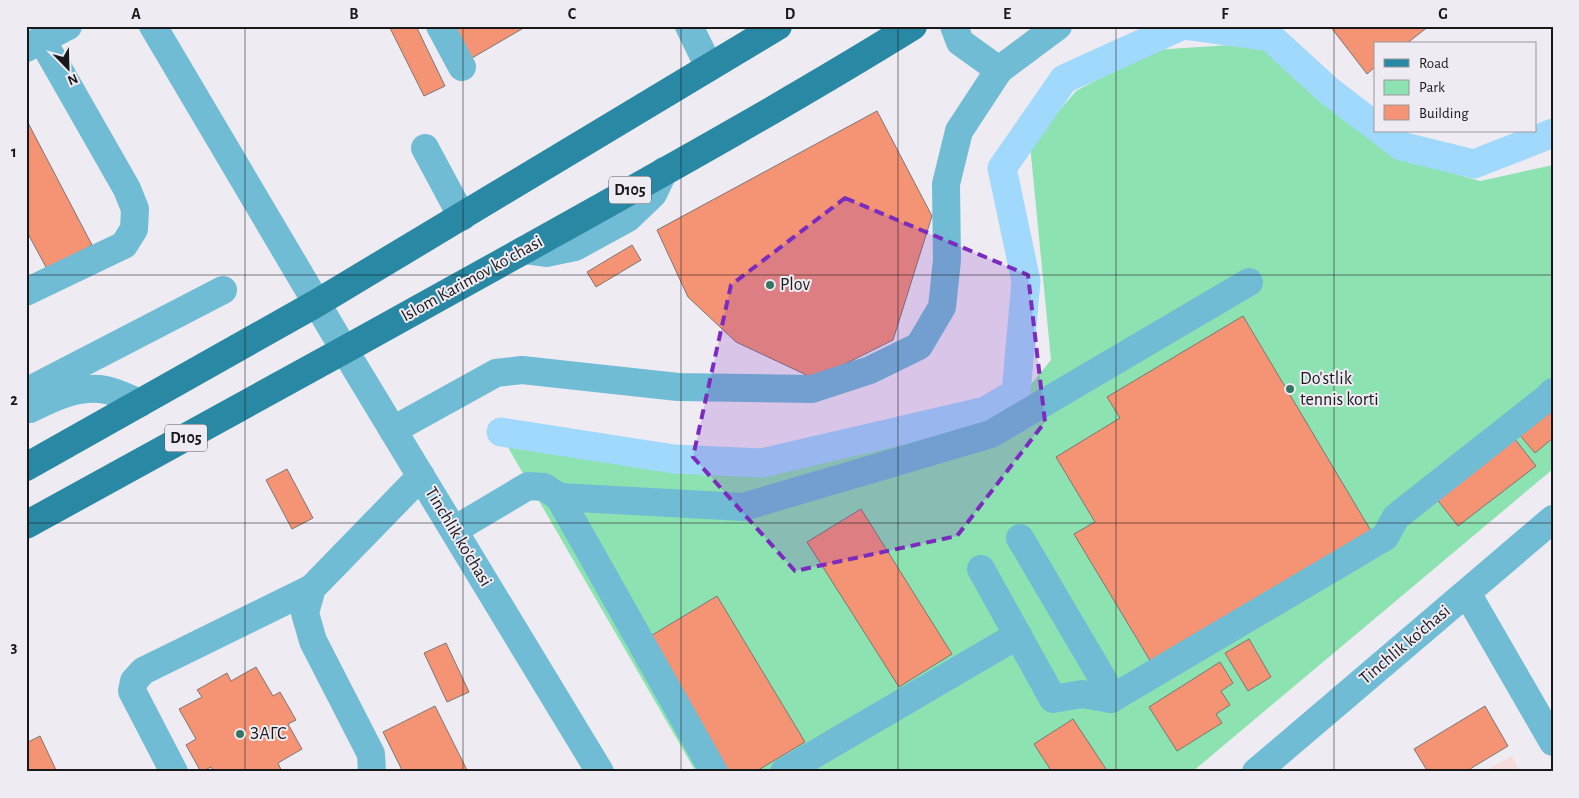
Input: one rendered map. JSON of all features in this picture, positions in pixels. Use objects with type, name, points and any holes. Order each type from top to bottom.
[{"type":"main road","points":[[26,467],[316,303],[778,26]]},
{"type":"main road","name":"Islom Karimov koʻchasi","points":[[26,525],[345,351],[837,74],[914,26]]},
{"type":"street","points":[[30,282],[124,244],[134,229],[135,209],[127,188],[34,44],[68,26]]},
{"type":"street","name":"Tinchlik ko'chasi","points":[[153,26],[316,303],[600,772]]},
{"type":"street","points":[[440,26],[462,67]]},
{"type":"street","points":[[689,26],[709,67]]},
{"type":"street","points":[[954,26],[960,42],[999,70]]},
{"type":"street","points":[[393,430],[496,373],[522,370],[678,387],[812,389],[870,370],[919,346],[942,307],[947,260],[946,184],[959,131],[999,70],[1058,26]]},
{"type":"street","points":[[425,148],[462,217]]},
{"type":"street","points":[[559,497],[743,507],[991,434],[1249,282]]},
{"type":"street","points":[[26,392],[223,290]]},
{"type":"street","points":[[26,411],[54,397],[81,390],[107,390],[140,403]]},
{"type":"street","points":[[982,569],[1054,699],[1082,694],[1111,699],[1385,537],[1396,516],[1553,392]]},
{"type":"street","points":[[174,772],[132,691],[134,681],[142,671],[312,588],[421,476]]},
{"type":"street","points":[[454,530],[528,486],[544,487],[559,497],[714,772]]},
{"type":"street","name":"Tinchlik ko'chasi","points":[[1256,772],[1553,518]]},
{"type":"street","points":[[1020,538],[1104,681],[1111,699]]},
{"type":"street","points":[[312,588],[305,614],[313,641],[371,754],[372,772]]},
{"type":"street","points":[[1467,592],[1553,742]]},
{"type":"street","points":[[784,772],[1018,635]]},
{"type":"highlighted area","points":[[845,198],[1028,275],[1045,422],[957,536],[795,571],[693,457],[731,285]]},
{"type":"shaded area","points":[[1512,756],[1520,772],[1483,772]]},
{"type":"green space","name":"Do'stlik tennis korti","points":[[1261,43],[1300,78],[1413,162],[1480,181],[1553,165],[1553,469],[1192,772],[696,772],[506,444],[764,476],[1004,417],[1051,360],[1030,145],[1076,91],[1153,50]]},
{"type":"building","points":[[389,26],[416,26],[445,86],[424,96]]},
{"type":"building","points":[[454,26],[527,26],[472,58]]},
{"type":"building","points":[[1330,26],[1429,26],[1409,42],[1374,42],[1374,68],[1367,74]]},
{"type":"building","points":[[877,111],[932,216],[893,340],[815,379],[736,342],[688,297],[657,230]]},
{"type":"building","points":[[26,119],[92,245],[47,269],[26,230]]},
{"type":"building","points":[[632,245],[641,260],[596,287],[587,272]]},
{"type":"building","points":[[1243,316],[1374,536],[1154,667],[1074,534],[1095,522],[1056,457],[1120,418],[1107,397]]},
{"type":"building","points":[[1553,403],[1553,438],[1535,453],[1518,433]]},
{"type":"building","points":[[1514,438],[1536,466],[1458,526],[1436,498]]},
{"type":"building","points":[[287,469],[313,518],[292,529],[266,480]]},
{"type":"building","points":[[861,509],[952,654],[899,687],[807,542]]},
{"type":"building","points":[[717,596],[805,742],[755,772],[729,772],[649,637]]},
{"type":"building","points":[[1249,639],[1271,677],[1248,691],[1225,653]]},
{"type":"building","points":[[446,643],[469,692],[447,702],[424,653]]},
{"type":"building","points":[[1220,662],[1233,683],[1221,691],[1230,705],[1216,714],[1222,723],[1177,751],[1149,707]]},
{"type":"building","points":[[256,667],[273,696],[280,692],[296,720],[288,724],[302,749],[278,763],[282,772],[214,772],[211,767],[201,772],[186,745],[196,739],[179,709],[202,697],[197,690],[227,673],[231,681]]},
{"type":"building","points":[[435,706],[468,772],[403,772],[383,732]]},
{"type":"building","points":[[1485,706],[1508,746],[1465,772],[1428,772],[1414,749]]},
{"type":"building","points":[[1073,719],[1108,772],[1052,772],[1034,744]]},
{"type":"building","points":[[40,736],[57,772],[26,772],[26,743]]},
{"type":"waterway","points":[[501,432],[674,459],[762,463],[985,411],[1016,393],[1026,281],[1002,168],[1064,79],[1181,26]]},
{"type":"waterway","points":[[1190,26],[1270,37],[1328,90],[1374,125]]},
{"type":"waterway","points":[[1383,132],[1401,146],[1474,164],[1553,133]]},
{"type":"place","name":"Plov","points":[[770,285]]},
{"type":"place","name":"Do'stlik tennis korti","points":[[1290,389]]},
{"type":"place","name":"ЗАГС","points":[[240,734]]}]
